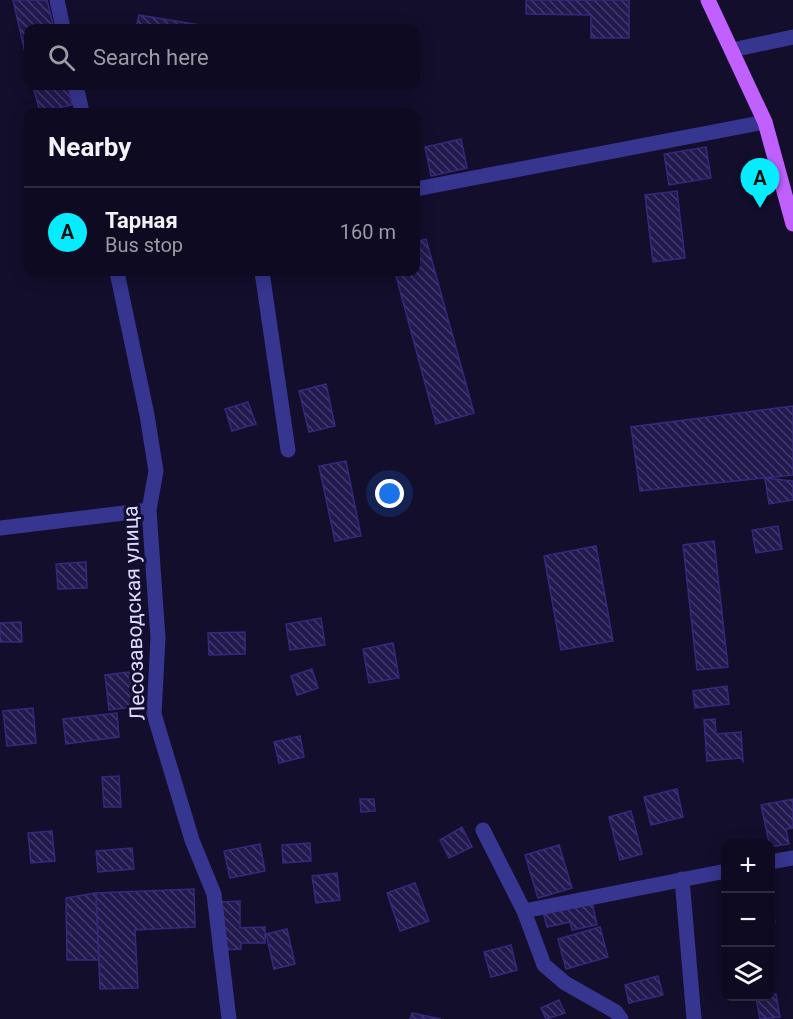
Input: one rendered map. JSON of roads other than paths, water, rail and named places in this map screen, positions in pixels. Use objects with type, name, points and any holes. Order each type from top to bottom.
[{"type":"main road","points":[[708,0],[765,122],[793,224]]},
{"type":"street","points":[[57,0],[62,24]]},
{"type":"street","points":[[732,50],[793,37]]},
{"type":"street","points":[[77,90],[81,108]]},
{"type":"street","points":[[420,188],[765,122]]},
{"type":"street","name":"Лесозаводская улица","points":[[118,276],[147,415],[156,471],[149,510],[158,638],[154,714],[192,840],[214,894],[230,1019]]},
{"type":"street","points":[[263,276],[288,450]]},
{"type":"street","points":[[0,528],[149,510]]},
{"type":"street","points":[[483,830],[524,910],[544,965],[565,983],[616,1012],[621,1019]]},
{"type":"street","points":[[775,861],[793,858]]},
{"type":"street","points":[[524,910],[721,872]]},
{"type":"street","points":[[682,879],[694,1019]]},
{"type":"place","name":"Тарная","points":[[760,208]]}]
